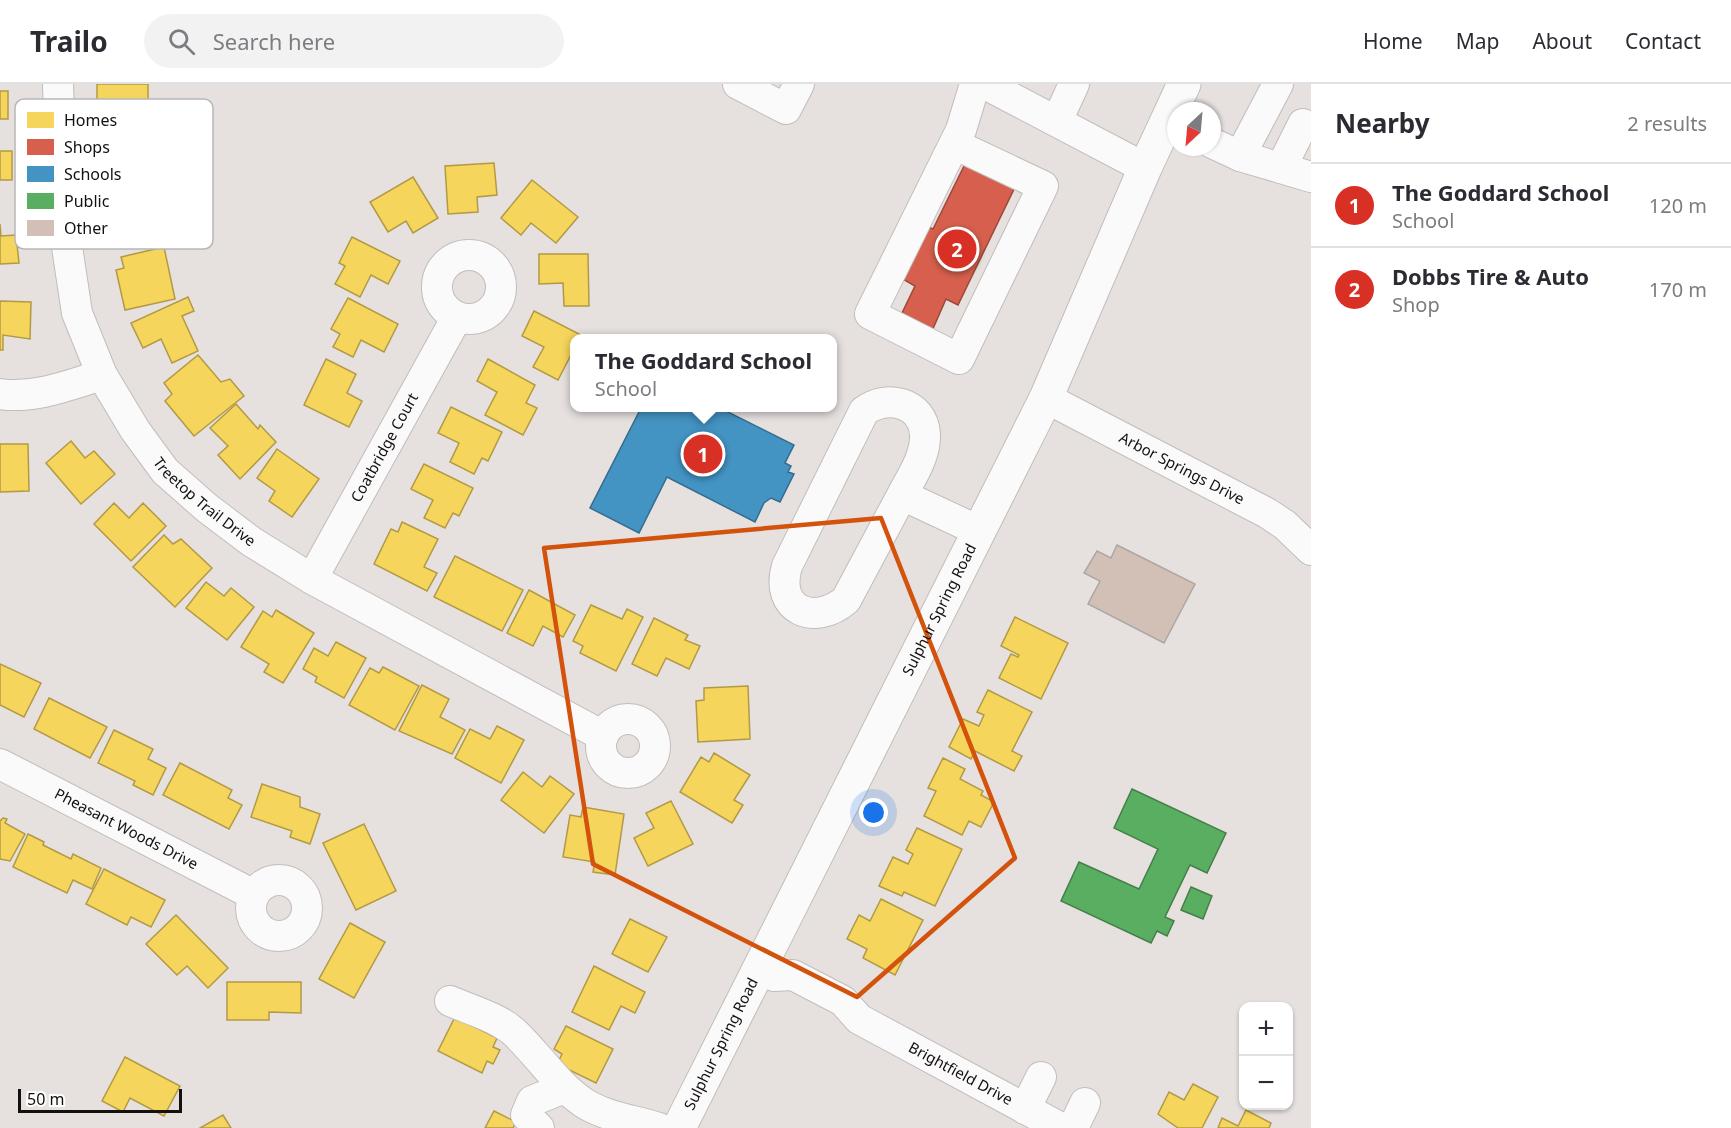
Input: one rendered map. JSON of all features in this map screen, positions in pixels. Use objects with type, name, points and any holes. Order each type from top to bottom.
[{"type":"main road","name":"Sulphur Spring Road","points":[[1178,102],[1184,84]]},
{"type":"main road","name":"Sulphur Spring Road","points":[[679,1128],[767,973],[979,531],[1046,398],[1145,168],[1167,132]]},
{"type":"street","name":"Treetop Trail Drive","points":[[58,84],[58,99]]},
{"type":"street","points":[[738,84],[786,109],[799,84]]},
{"type":"street","points":[[954,144],[1043,186],[959,359],[870,314],[954,144],[975,84]]},
{"type":"street","points":[[985,84],[1145,168]]},
{"type":"street","points":[[1057,122],[1074,84]]},
{"type":"street","points":[[1240,156],[1278,84]]},
{"type":"street","points":[[1281,168],[1303,124]]},
{"type":"street","points":[[1221,147],[1240,156],[1311,177]]},
{"type":"street","name":"Treetop Trail Drive","points":[[67,249],[77,313],[102,375],[135,430],[165,471],[207,508],[252,542],[312,579],[603,736]]},
{"type":"street","name":"Coatbridge Court","points":[[312,579],[457,317]]},
{"type":"street","points":[[0,394],[17,396],[43,392],[102,375]]},
{"type":"street","name":"Arbor Springs Drive","points":[[1046,398],[1267,513],[1285,525],[1311,550]]},
{"type":"street","points":[[887,400],[904,404],[917,417],[925,431],[919,463],[902,495],[846,600],[836,608],[818,613],[805,612],[793,606],[785,596],[783,581],[787,566],[864,411],[872,405],[887,400]]},
{"type":"street","points":[[902,495],[979,531]]},
{"type":"street","name":"Pheasant Woods Drive","points":[[0,764],[254,895]]},
{"type":"street","name":"Brightfield Drive","points":[[767,973],[793,975],[843,1001],[859,1019],[1061,1128]]},
{"type":"street","points":[[450,1001],[515,1033],[564,1088],[586,1104],[641,1126]]},
{"type":"street","points":[[1025,1109],[1041,1077]]},
{"type":"street","points":[[539,1128],[526,1115],[532,1101],[564,1088]]},
{"type":"highlighted area","points":[[881,518],[1015,858],[857,997],[593,864],[544,548]]},
{"type":"building: Homes","points":[[97,84],[148,84],[148,99],[97,99]]},
{"type":"building: Homes","points":[[0,91],[8,91],[8,119],[0,119]]},
{"type":"building: Homes","points":[[0,151],[12,151],[12,180],[0,180]]},
{"type":"building: Homes","points":[[494,163],[497,195],[477,197],[478,212],[448,214],[445,166]]},
{"type":"building: Homes","points":[[413,177],[438,218],[413,233],[406,221],[388,232],[370,202]]},
{"type":"building: Homes","points":[[532,180],[578,217],[556,243],[531,223],[521,235],[501,218]]},
{"type":"building: Homes","points":[[0,224],[1,236],[15,235],[15,249],[18,249],[19,263],[0,264]]},
{"type":"building: Homes","points":[[352,237],[400,261],[388,284],[371,275],[360,297],[335,284],[345,266],[339,263]]},
{"type":"building: Homes","points":[[164,249],[175,299],[125,310],[116,270],[124,268],[121,257]]},
{"type":"building: Homes","points":[[539,254],[588,254],[589,306],[564,306],[563,283],[539,284]]},
{"type":"building: Homes","points":[[188,297],[194,311],[182,316],[198,351],[172,363],[161,339],[143,348],[131,323]]},
{"type":"building: Homes","points":[[348,298],[398,324],[384,352],[361,340],[353,357],[333,347],[340,334],[331,329]]},
{"type":"building: Homes","points":[[0,301],[31,302],[30,339],[3,335],[3,350],[0,350]]},
{"type":"building: Homes","points":[[534,311],[579,334],[570,334],[570,357],[558,380],[533,367],[544,347],[522,336]]},
{"type":"building: Homes","points":[[198,355],[221,382],[230,379],[244,396],[194,436],[165,401],[172,394],[164,383]]},
{"type":"building: Homes","points":[[326,359],[356,374],[347,393],[362,401],[349,427],[304,405]]},
{"type":"building: Homes","points":[[488,359],[535,385],[526,403],[537,408],[523,435],[485,415],[497,392],[477,381]]},
{"type":"building: Homes","points":[[236,404],[258,429],[260,425],[276,442],[240,479],[218,455],[228,446],[210,428]]},
{"type":"building: Homes","points":[[451,407],[502,432],[488,461],[482,458],[474,474],[450,462],[459,443],[438,433]]},
{"type":"building: Homes","points":[[71,441],[85,458],[94,451],[115,474],[81,504],[46,463]]},
{"type":"building: Homes","points":[[0,444],[28,444],[29,491],[0,492]]},
{"type":"building: Homes","points":[[277,449],[319,479],[292,517],[269,501],[275,491],[257,478]]},
{"type":"building: Homes","points":[[424,464],[473,488],[459,516],[453,513],[445,528],[424,518],[433,500],[411,489]]},
{"type":"building: Homes","points":[[114,503],[129,518],[143,503],[166,526],[131,561],[94,524]]},
{"type":"building: Homes","points":[[402,522],[438,539],[424,567],[437,573],[427,591],[374,564],[391,529],[398,532]]},
{"type":"building: Homes","points":[[164,535],[173,544],[181,539],[212,568],[175,607],[133,567]]},
{"type":"building: Homes","points":[[455,556],[523,590],[502,631],[434,597]]},
{"type":"building: Homes","points":[[206,582],[224,596],[231,588],[254,607],[227,640],[186,608]]},
{"type":"building: Homes","points":[[529,590],[575,615],[563,637],[543,626],[533,646],[507,633]]},
{"type":"building: Homes","points":[[591,605],[622,619],[627,609],[643,617],[616,671],[580,653],[583,646],[573,641]]},
{"type":"building: Homes","points":[[276,610],[314,633],[283,683],[264,672],[269,664],[241,647],[263,611],[272,617]]},
{"type":"building: Homes","points":[[1015,617],[1068,643],[1041,699],[999,678],[1011,654],[1018,657],[1019,655],[1001,646]]},
{"type":"building: Homes","points":[[654,618],[688,635],[685,640],[700,646],[689,669],[666,658],[657,676],[632,664]]},
{"type":"building: Homes","points":[[336,642],[366,658],[344,698],[315,682],[317,677],[303,669],[314,648],[328,656]]},
{"type":"building: Homes","points":[[0,664],[41,683],[24,717],[0,705]]},
{"type":"building: Homes","points":[[383,667],[419,686],[395,730],[349,705],[370,668],[379,673]]},
{"type":"building: Homes","points":[[422,685],[449,699],[440,717],[465,730],[452,754],[399,731]]},
{"type":"building: Homes","points":[[748,686],[750,739],[698,742],[696,701],[704,700],[704,688]]},
{"type":"building: Homes","points":[[988,690],[1032,712],[1012,751],[1022,756],[1014,771],[975,751],[971,759],[949,747],[963,719],[979,726],[984,715],[977,712]]},
{"type":"building: Homes","points":[[49,698],[107,727],[90,758],[34,729]]},
{"type":"building: Homes","points":[[497,726],[524,740],[501,783],[455,758],[470,729],[490,739]]},
{"type":"building: Homes","points":[[114,730],[153,749],[148,759],[166,768],[153,795],[133,785],[135,781],[98,763]]},
{"type":"building: Homes","points":[[714,753],[750,775],[734,800],[743,805],[732,823],[680,792],[701,757],[709,762]]},
{"type":"building: Homes","points":[[943,758],[965,769],[960,779],[983,791],[981,795],[994,802],[981,827],[969,821],[962,835],[924,816],[936,791],[928,788]]},
{"type":"building: Homes","points":[[180,763],[232,790],[228,798],[242,805],[229,829],[163,795]]},
{"type":"building: Homes","points":[[523,772],[542,787],[550,776],[574,794],[544,833],[501,800]]},
{"type":"building: Homes","points":[[262,784],[300,797],[300,807],[320,814],[310,844],[290,837],[292,831],[251,817]]},
{"type":"building: Homes","points":[[671,801],[693,844],[648,866],[634,838],[654,828],[646,813]]},
{"type":"building: Homes","points":[[583,807],[624,814],[615,875],[593,872],[595,862],[563,857],[570,815],[581,817]]},
{"type":"building: Homes","points":[[3,818],[7,819],[5,823],[25,834],[10,861],[0,859],[0,821]]},
{"type":"building: Homes","points":[[364,824],[396,891],[356,910],[323,843]]},
{"type":"building: Homes","points":[[917,828],[962,849],[935,906],[904,892],[902,896],[879,886],[893,857],[908,864],[913,854],[906,850]]},
{"type":"building: Homes","points":[[28,834],[44,842],[43,845],[71,859],[73,854],[101,868],[92,889],[73,880],[67,893],[13,867]]},
{"type":"building: Homes","points":[[104,869],[165,900],[151,927],[131,917],[127,925],[86,904]]},
{"type":"building: Homes","points":[[881,899],[923,920],[895,975],[863,958],[867,949],[847,939],[859,915],[870,921]]},
{"type":"building: Homes","points":[[176,915],[228,968],[208,988],[187,966],[177,975],[146,944]]},
{"type":"building: Homes","points":[[630,919],[667,937],[648,972],[612,954]]},
{"type":"building: Homes","points":[[350,923],[385,942],[354,998],[319,979]]},
{"type":"building: Homes","points":[[594,966],[645,992],[635,1013],[621,1006],[609,1030],[572,1012]]},
{"type":"building: Homes","points":[[227,982],[301,982],[301,1013],[269,1012],[269,1020],[227,1020]]},
{"type":"building: Homes","points":[[455,1017],[497,1038],[493,1047],[500,1050],[493,1064],[487,1061],[482,1073],[438,1051]]},
{"type":"building: Homes","points":[[566,1026],[613,1049],[596,1083],[557,1064],[562,1054],[554,1049]]},
{"type":"building: Homes","points":[[125,1057],[180,1086],[164,1116],[130,1098],[123,1112],[102,1101]]},
{"type":"building: Homes","points":[[1193,1084],[1218,1097],[1202,1128],[1178,1128],[1158,1114],[1169,1092],[1184,1100]]},
{"type":"building: Homes","points":[[1246,1110],[1271,1123],[1269,1128],[1218,1128],[1222,1118],[1238,1126]]},
{"type":"building: Homes","points":[[494,1111],[516,1122],[513,1128],[485,1128]]},
{"type":"building: Homes","points":[[223,1115],[231,1128],[200,1128]]},
{"type":"building: Shops","points":[[967,160],[1016,185],[958,305],[946,299],[932,331],[902,313],[915,286],[901,278],[926,226],[933,229]]},
{"type":"building: Schools","points":[[639,412],[728,412],[794,445],[785,463],[791,466],[788,472],[794,474],[780,502],[771,498],[764,503],[755,522],[667,477],[639,533],[590,508]]},
{"type":"building: Public","points":[[1132,789],[1226,833],[1207,873],[1190,865],[1165,917],[1174,921],[1167,936],[1157,931],[1151,943],[1061,901],[1079,862],[1139,889],[1158,849],[1114,828]]},
{"type":"building: Public","points":[[1191,887],[1212,896],[1203,919],[1181,910]]},
{"type":"building: Other","points":[[1117,545],[1195,584],[1164,643],[1088,604],[1100,581],[1084,573],[1097,551],[1111,558]]},
{"type":"place","name":"Dobbs Tire & Auto","points":[[957,249]]},
{"type":"place","name":"The Goddard School","points":[[703,454]]}]
